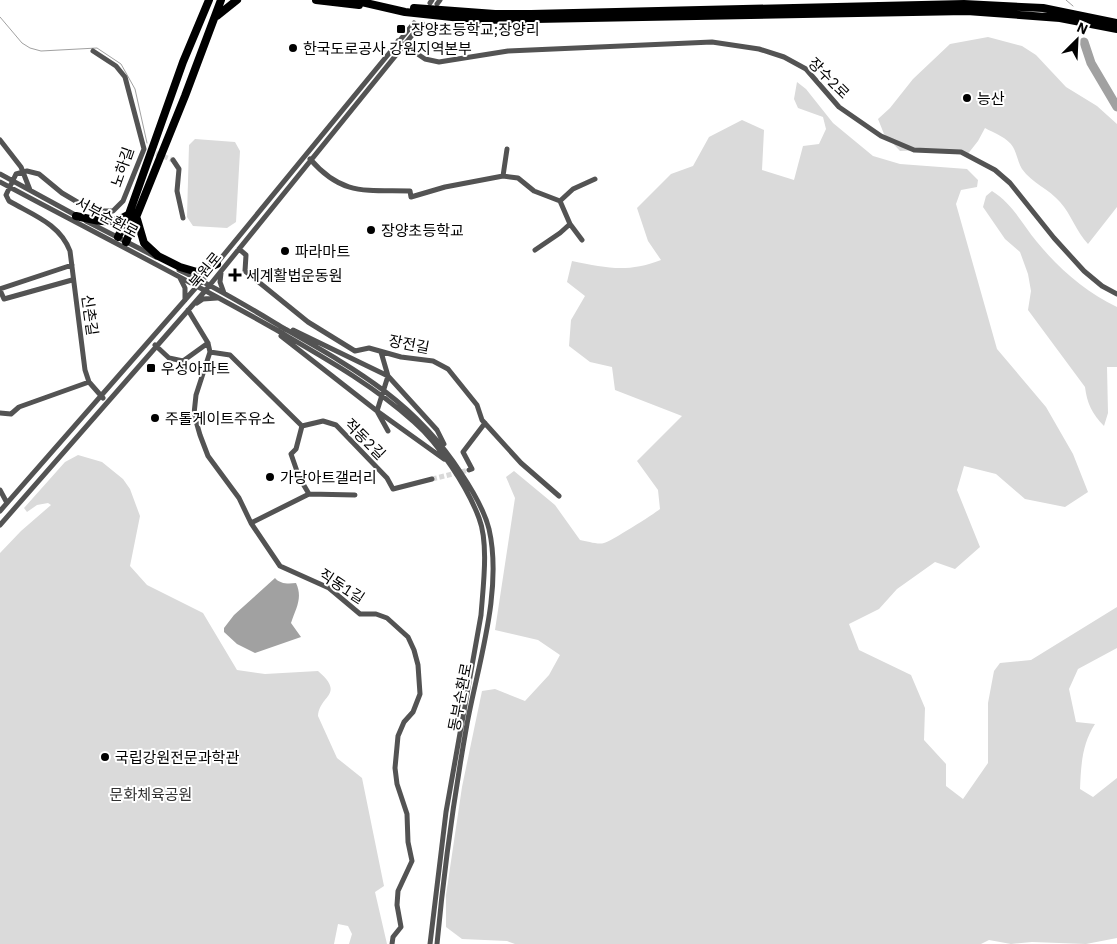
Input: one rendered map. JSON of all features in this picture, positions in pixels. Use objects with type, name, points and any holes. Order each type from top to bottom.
[{"type":"highway","points":[[201,18],[202,0]]},
{"type":"highway","points":[[117,240],[130,214],[183,62],[209,0]]},
{"type":"highway","points":[[125,244],[185,96],[204,41],[221,0]]},
{"type":"highway","points":[[215,18],[237,0]]},
{"type":"highway","points":[[316,0],[372,3]]},
{"type":"highway","points":[[353,0],[448,14],[524,20],[967,12],[1060,18],[1117,29]]},
{"type":"highway","points":[[448,14],[531,14],[964,4],[1043,8],[1117,23]]},
{"type":"highway","points":[[76,216],[109,223],[130,214]]},
{"type":"highway","points":[[137,218],[144,243],[159,258],[177,267],[198,272],[220,266]]},
{"type":"street","name":"북원로","points":[[0,511],[102,397],[197,286],[239,249],[341,122],[414,23]]},
{"type":"street","name":"북원로","points":[[0,525],[205,291],[220,266],[335,117],[400,44],[422,23]]},
{"type":"street","name":"장수2로","points":[[400,44],[425,59],[439,62],[508,51],[712,42],[759,49],[784,57],[806,69],[839,107],[881,136],[914,150],[961,152],[995,170],[1010,183],[1054,238],[1084,271],[1102,286],[1117,294]]},
{"type":"street","name":"노하길","points":[[32,172],[39,174],[62,193],[97,212],[106,212],[118,207],[123,201],[145,149],[125,77],[116,66],[93,51]]},
{"type":"street","points":[[335,117],[341,122]]},
{"type":"street","points":[[0,140],[24,172],[30,190]]},
{"type":"street","points":[[503,176],[507,149]]},
{"type":"street","points":[[310,159],[324,176],[353,190],[410,191],[411,197],[445,187],[503,176],[518,178],[534,191],[560,201],[570,224],[582,240]]},
{"type":"street","points":[[173,160],[179,170],[177,199],[183,218]]},
{"type":"street","points":[[9,187],[16,174],[32,172],[27,182]]},
{"type":"street","name":"서부순환로","points":[[0,174],[117,240]]},
{"type":"street","points":[[560,201],[573,189],[595,179]]},
{"type":"street","name":"서부순환로","points":[[0,182],[125,244],[159,258]]},
{"type":"street","name":"신촌길","points":[[9,187],[6,195],[9,201],[54,226],[65,238],[70,251],[72,280],[85,370],[89,382],[107,402]]},
{"type":"street","points":[[535,250],[570,224]]},
{"type":"street","name":"서부순환로","points":[[125,244],[205,291]]},
{"type":"street","name":"장전길","points":[[239,249],[246,255],[245,271],[308,322],[355,351],[369,348],[401,357],[433,361],[448,368],[477,405],[485,423],[521,463],[559,496]]},
{"type":"street","points":[[72,265],[0,289],[4,299],[72,280]]},
{"type":"street","points":[[220,266],[220,276],[225,293]]},
{"type":"street","points":[[177,267],[225,293],[377,411],[452,463]]},
{"type":"street","points":[[178,276],[185,288],[184,302]]},
{"type":"street","points":[[205,291],[388,376],[437,430],[452,463]]},
{"type":"street","points":[[192,306],[203,299],[219,299]]},
{"type":"street","points":[[188,310],[208,343],[210,352],[230,355],[302,426],[296,449],[291,454],[299,477],[309,494]]},
{"type":"street","points":[[253,313],[305,344],[352,368],[402,404],[426,426],[452,463]]},
{"type":"street","points":[[151,341],[169,358],[183,362],[208,343]]},
{"type":"street","name":"직동1길","points":[[210,352],[196,395],[194,414],[208,456],[239,498],[251,523],[280,566],[329,588],[360,614],[376,614],[387,618],[408,637],[414,650],[418,665],[420,694],[413,712],[404,722],[398,736],[395,768],[397,784],[407,814],[408,842],[412,861],[398,891],[397,905],[401,927],[393,937],[392,944]]},
{"type":"street","points":[[381,352],[388,376],[377,411],[388,431]]},
{"type":"street","points":[[0,413],[11,414],[19,407],[89,382]]},
{"type":"street","name":"적동2길","points":[[302,426],[323,421],[336,425],[386,478],[393,489],[432,479]]},
{"type":"street","points":[[468,470],[472,469],[463,452],[485,423]]},
{"type":"street","name":"동부순환로","points":[[430,944],[446,812],[481,615],[484,568],[479,518],[452,463]]},
{"type":"street","name":"동부순환로","points":[[437,944],[451,819],[492,593],[492,551],[484,513],[452,463]]},
{"type":"street","points":[[0,490],[7,503]]},
{"type":"street","points":[[251,523],[309,494],[355,495]]},
{"type":"green space","points":[[988,37],[1022,46],[1036,55],[1066,87],[1097,106],[1117,124],[1117,207],[1088,244],[1060,202],[1026,174],[1011,144],[1004,138],[985,128],[967,155],[924,150],[900,151],[884,134],[878,119],[890,108],[913,79],[950,44]]},
{"type":"green space","points":[[797,82],[806,89],[833,123],[873,156],[900,164],[967,169],[978,180],[977,187],[961,190],[956,204],[997,349],[1046,407],[1073,454],[1088,492],[1065,507],[1025,499],[996,474],[964,466],[957,490],[980,547],[955,569],[935,562],[897,589],[879,609],[849,624],[859,650],[911,675],[925,708],[924,740],[946,764],[946,786],[963,799],[988,763],[988,703],[994,671],[1000,663],[1031,660],[1117,607],[1117,648],[1078,669],[1069,689],[1076,722],[1095,724],[1085,747],[1080,789],[1093,797],[1117,778],[1117,938],[1086,944],[1032,942],[1011,944],[989,940],[981,944],[515,944],[507,941],[462,939],[446,927],[446,895],[462,787],[482,691],[495,689],[525,701],[549,675],[560,655],[538,640],[495,630],[515,498],[506,477],[514,471],[555,505],[580,540],[604,543],[660,509],[658,490],[637,461],[682,416],[615,390],[612,367],[590,362],[569,346],[571,320],[585,296],[567,282],[572,261],[596,266],[627,268],[638,267],[661,260],[648,241],[637,208],[671,174],[693,166],[709,137],[742,120],[764,130],[762,170],[794,180],[803,146],[819,144],[826,129],[823,117],[798,108],[794,99]]},
{"type":"green space","points":[[195,139],[235,142],[240,151],[236,222],[227,228],[193,226],[187,217],[189,145]]},
{"type":"green space","points":[[992,191],[1012,208],[1037,242],[1054,261],[1084,287],[1117,307],[1117,367],[1107,367],[1108,413],[1104,426],[1091,408],[1085,387],[1028,310],[1031,291],[1028,274],[1020,252],[1005,239],[983,207],[986,196]]},
{"type":"green space","name":"문화체육공원","points":[[78,455],[102,462],[123,479],[130,489],[140,516],[130,566],[147,585],[203,613],[237,670],[265,674],[318,671],[330,685],[331,690],[319,709],[318,716],[337,758],[362,778],[384,886],[375,892],[387,944],[349,944],[352,934],[348,926],[338,924],[334,944],[0,944],[0,553],[21,531],[51,505],[48,503],[37,505],[27,512],[24,508],[65,462]]},
{"type":"shaded area","points":[[275,578],[284,583],[296,583],[299,598],[291,623],[301,637],[255,653],[237,644],[224,632],[224,628],[234,615]]},
{"type":"waterway","points":[[1066,0],[1073,6]]},
{"type":"waterway","points":[[0,17],[22,43],[30,48],[41,51],[97,48],[121,64],[135,89],[147,143]]},
{"type":"waterway","points":[[1084,42],[1091,63],[1117,107]]},
{"type":"tunnel","points":[[149,151],[173,160]]},
{"type":"tunnel","points":[[432,479],[469,470]]},
{"type":"place","name":"장양초등학교;장양리","points":[[401,29]]},
{"type":"place","name":"한국도로공사 강원지역본부","points":[[293,48]]},
{"type":"place","name":"능산","points":[[967,98]]},
{"type":"place","name":"장양초등학교","points":[[371,230]]},
{"type":"place","name":"파라마트","points":[[285,251]]},
{"type":"place","name":"세계활법운동원","points":[[235,275]]},
{"type":"place","name":"우성아파트","points":[[151,368]]},
{"type":"place","name":"주톨게이트주유소","points":[[155,418]]},
{"type":"place","name":"가당아트갤러리","points":[[270,477]]},
{"type":"place","name":"국립강원전문과학관","points":[[105,757]]}]
